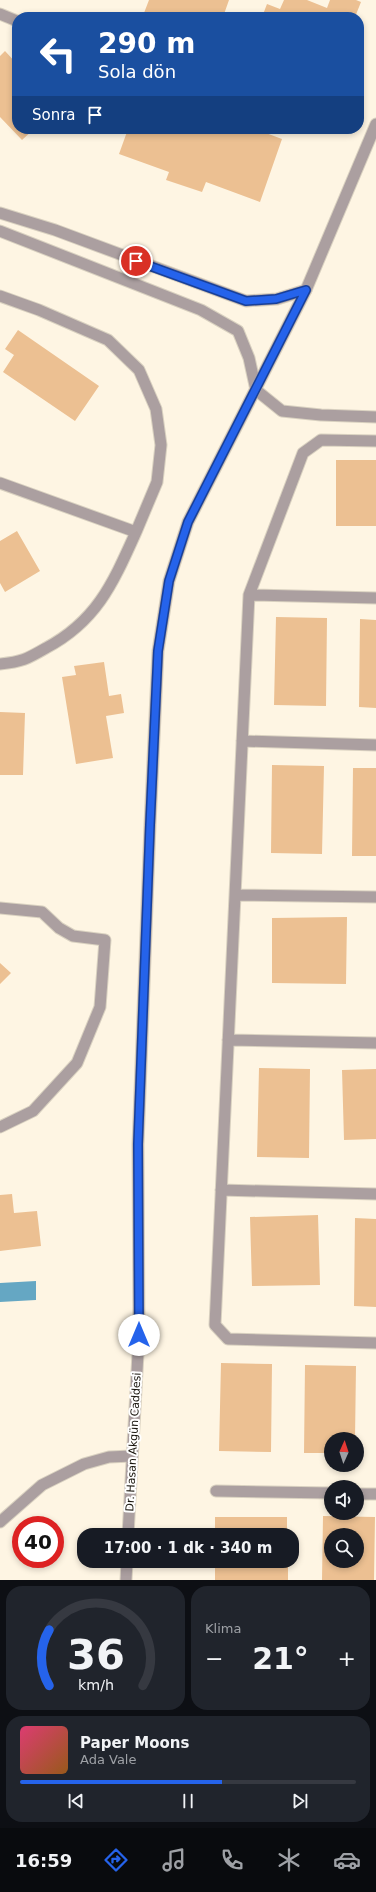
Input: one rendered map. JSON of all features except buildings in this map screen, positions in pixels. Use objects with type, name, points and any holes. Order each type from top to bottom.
[{"type":"street","points":[[0,14],[12,19]]},
{"type":"street","name":"Dr. Hasan Akgün Caddesi","points":[[128,1528],[139,1335],[138,1144],[158,651],[169,581],[188,522],[306,290],[376,124]]},
{"type":"street","points":[[0,212],[55,230],[246,301],[276,299],[306,290]]},
{"type":"street","points":[[0,231],[201,310],[238,331],[249,358],[256,390],[282,411],[321,416],[376,416]]},
{"type":"street","points":[[0,296],[38,310],[108,340],[139,370],[156,409],[161,445],[157,482],[117,574],[91,614],[63,639],[20,662],[0,664]]},
{"type":"street","points":[[376,441],[321,440],[303,453],[249,595],[215,1325],[228,1339],[376,1343]]},
{"type":"street","points":[[0,483],[136,532]]},
{"type":"street","points":[[249,595],[376,598]]},
{"type":"street","points":[[242,741],[376,745]]},
{"type":"street","points":[[235,894],[376,897]]},
{"type":"street","points":[[0,908],[42,912],[59,928],[74,936],[105,940],[100,1007],[78,1063],[33,1111],[0,1126]]},
{"type":"street","points":[[228,1040],[376,1043]]},
{"type":"street","points":[[221,1190],[376,1194]]},
{"type":"street","points":[[0,1522],[42,1485],[84,1464],[108,1457],[132,1456]]},
{"type":"street","points":[[216,1491],[324,1493]]},
{"type":"street","points":[[364,1494],[376,1494]]},
{"type":"street","points":[[126,1580],[127,1568]]},
{"type":"water","points":[[36,1281],[36,1300],[0,1302],[0,1283]]},
{"type":"route","points":[[136,261],[246,301],[276,299],[306,290],[188,522],[169,581],[158,651],[150,825],[138,1144],[139,1335]]}]
